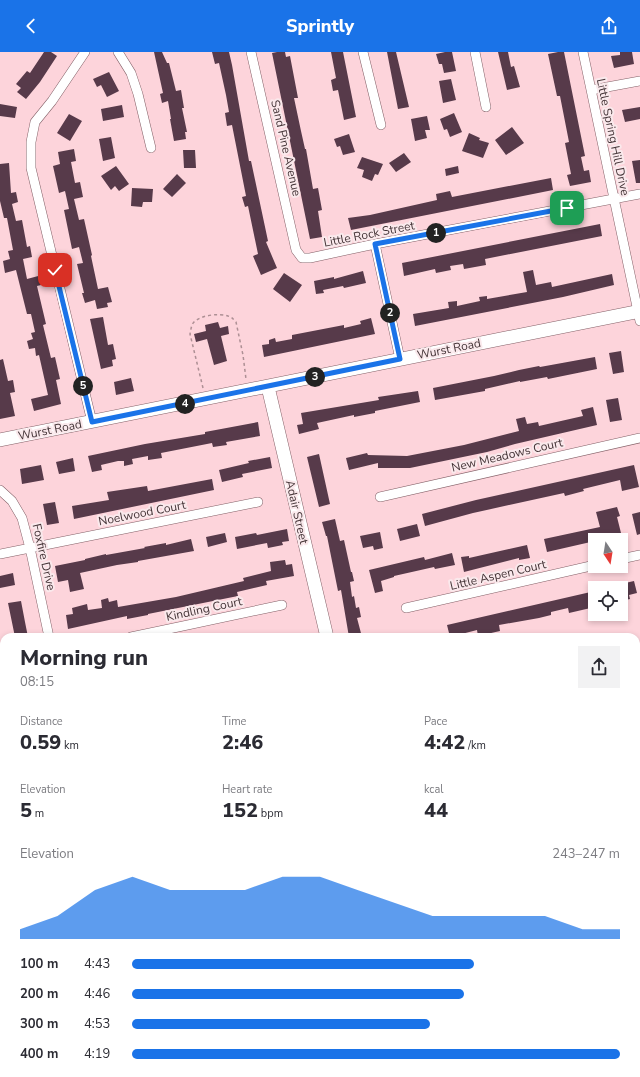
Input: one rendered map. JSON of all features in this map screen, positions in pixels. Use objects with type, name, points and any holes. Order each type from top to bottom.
[{"type":"street","points":[[85,52],[52,101],[35,122],[31,142],[31,168],[92,422]]},
{"type":"street","points":[[118,52],[131,73],[138,94],[151,148]]},
{"type":"street","name":"Sand Pine Avenue","points":[[251,52],[296,250]]},
{"type":"street","points":[[363,52],[381,125]]},
{"type":"street","points":[[474,52],[486,107]]},
{"type":"street","name":"Little Spring Hill Drive","points":[[583,52],[639,315]]},
{"type":"street","points":[[591,90],[640,81]]},
{"type":"street","name":"Little Rock Street","points":[[296,250],[302,258],[310,258],[375,244],[640,194]]},
{"type":"street","points":[[375,244],[400,359]]},
{"type":"street","name":"Wurst Road","points":[[0,440],[268,387],[400,359],[639,315]]},
{"type":"street","name":"Adair Street","points":[[268,387],[326,633]]},
{"type":"street","name":"New Meadows Court","points":[[380,497],[640,438]]},
{"type":"street","name":"Foxfire Drive","points":[[0,490],[12,501],[22,518],[48,633]]},
{"type":"street","name":"Noelwood Court","points":[[0,554],[258,502]]},
{"type":"street","points":[[628,558],[640,555]]},
{"type":"street","name":"Little Aspen Court","points":[[406,608],[588,567]]},
{"type":"street","name":"Kindling Court","points":[[150,633],[282,605]]},
{"type":"path","points":[[206,399],[190,334],[191,326],[195,321],[200,318],[214,315],[227,315],[236,322],[243,355],[248,391]]},
{"type":"building","points":[[44,52],[51,52],[57,56],[40,82],[26,99],[17,92],[21,88],[16,84],[27,71],[30,73]]},
{"type":"building","points":[[154,52],[162,52],[167,63],[169,63],[176,91],[181,90],[184,108],[182,108],[187,132],[185,132],[186,139],[174,141],[168,101],[162,103],[160,94],[163,93]]},
{"type":"building","points":[[212,52],[229,52],[249,161],[251,161],[268,241],[266,242],[277,268],[261,275],[253,256],[258,254],[248,206],[245,207],[242,197],[246,196],[232,125],[227,126],[225,113],[229,112],[219,63],[215,64]]},
{"type":"building","points":[[285,52],[286,57],[290,56],[298,98],[294,98],[306,149],[313,189],[318,188],[322,210],[318,211],[322,237],[310,239],[272,53]]},
{"type":"building","points":[[331,52],[343,52],[356,117],[344,120],[338,90],[333,91],[331,80],[336,78]]},
{"type":"building","points":[[387,52],[396,52],[409,107],[398,109]]},
{"type":"building","points":[[452,52],[456,71],[444,73],[442,64],[439,64],[436,54]]},
{"type":"building","points":[[498,52],[508,52],[511,67],[514,66],[520,87],[507,90]]},
{"type":"building","points":[[564,52],[585,156],[581,157],[584,171],[589,170],[591,182],[570,186],[567,175],[571,174],[565,143],[569,142],[560,96],[557,96],[548,54]]},
{"type":"building","points":[[620,52],[632,52],[634,64],[614,68],[611,56],[620,55]]},
{"type":"building","points":[[109,72],[119,91],[107,97],[101,85],[97,87],[93,79]]},
{"type":"building","points":[[451,79],[456,100],[443,103],[439,81]]},
{"type":"building","points":[[0,104],[17,107],[15,118],[0,116]]},
{"type":"building","points":[[122,105],[124,117],[103,121],[101,109]]},
{"type":"building","points":[[640,107],[640,119],[625,122],[622,110]]},
{"type":"building","points":[[454,113],[462,132],[450,137],[447,129],[444,130],[440,119]]},
{"type":"building","points":[[69,114],[82,121],[70,141],[57,133]]},
{"type":"building","points":[[427,116],[430,130],[425,130],[427,138],[415,141],[411,119]]},
{"type":"building","points":[[512,127],[524,143],[506,155],[495,140]]},
{"type":"building","points":[[469,133],[480,138],[479,140],[489,143],[483,158],[462,151]]},
{"type":"building","points":[[349,134],[355,152],[343,155],[340,146],[337,147],[334,139]]},
{"type":"building","points":[[111,137],[115,158],[103,161],[99,139]]},
{"type":"building","points":[[74,149],[76,161],[71,162],[75,183],[80,182],[83,197],[74,199],[79,220],[84,219],[98,289],[108,287],[112,302],[107,303],[108,307],[97,309],[95,300],[85,303],[77,264],[83,263],[79,247],[72,249],[64,210],[69,209],[65,191],[59,193],[53,166],[60,164],[58,152]]},
{"type":"building","points":[[183,150],[195,150],[196,168],[184,168]]},
{"type":"building","points":[[404,153],[411,162],[396,172],[389,163]]},
{"type":"building","points":[[362,157],[383,164],[378,175],[375,174],[372,181],[362,177],[364,170],[357,168]]},
{"type":"building","points":[[640,160],[640,183],[636,183],[632,161]]},
{"type":"building","points":[[9,163],[11,193],[16,192],[18,202],[12,204],[16,221],[22,220],[27,247],[30,246],[32,257],[23,259],[27,279],[42,275],[45,284],[37,286],[46,324],[43,325],[51,358],[55,357],[60,379],[56,380],[61,404],[34,411],[31,399],[48,395],[39,355],[36,356],[35,348],[29,349],[27,341],[33,339],[31,333],[35,332],[31,314],[27,314],[16,270],[5,273],[3,261],[10,259],[8,251],[13,250],[7,218],[4,218],[0,201],[0,164]]},
{"type":"building","points":[[116,166],[129,184],[119,191],[115,186],[111,190],[101,176]]},
{"type":"building","points":[[458,166],[459,173],[446,176],[445,169]]},
{"type":"building","points":[[177,174],[186,183],[172,197],[163,189]]},
{"type":"building","points":[[551,178],[553,190],[351,230],[348,218],[370,215],[437,200],[436,194],[450,191],[452,197]]},
{"type":"building","points":[[132,188],[153,189],[152,202],[143,202],[142,207],[131,206]]},
{"type":"building","points":[[600,224],[602,236],[485,259],[486,265],[464,269],[463,264],[450,266],[451,270],[436,273],[435,269],[404,276],[402,263]]},
{"type":"building","points":[[533,270],[536,285],[551,282],[552,287],[612,274],[614,285],[563,297],[415,326],[413,314],[449,308],[448,302],[457,301],[457,306],[480,301],[479,297],[487,296],[487,299],[527,292],[523,272]]},
{"type":"building","points":[[363,271],[366,283],[344,288],[343,286],[323,290],[324,293],[316,294],[314,281],[334,277],[334,279]]},
{"type":"building","points":[[284,273],[302,285],[290,302],[273,289]]},
{"type":"building","points":[[103,317],[108,345],[113,344],[116,359],[112,360],[113,366],[101,369],[90,319]]},
{"type":"building","points":[[371,318],[375,334],[264,357],[262,345],[269,344],[269,340],[275,338],[276,342],[292,339],[292,335],[344,325],[344,328],[361,324],[360,321]]},
{"type":"building","points":[[218,322],[220,328],[228,326],[229,334],[221,336],[227,361],[214,365],[207,339],[196,342],[194,334],[206,331],[205,325]]},
{"type":"building","points":[[621,351],[624,372],[613,374],[609,353]]},
{"type":"building","points":[[595,357],[597,369],[548,379],[547,377],[520,381],[485,389],[485,391],[435,400],[433,388],[539,366]]},
{"type":"building","points":[[3,359],[8,381],[13,380],[15,392],[10,393],[15,416],[0,419],[0,360]]},
{"type":"building","points":[[131,378],[134,391],[116,395],[114,382]]},
{"type":"building","points":[[418,391],[420,402],[375,411],[375,413],[354,417],[354,415],[317,423],[319,429],[299,434],[297,425],[303,424],[301,413],[379,400],[378,397]]},
{"type":"building","points":[[618,398],[622,420],[610,422],[606,400]]},
{"type":"building","points":[[593,407],[597,425],[487,452],[410,468],[378,468],[378,463],[349,470],[346,458],[367,453],[368,455],[407,456],[464,445],[519,431],[516,419],[525,417],[527,424],[538,422],[539,426],[583,416],[581,410]]},
{"type":"building","points":[[258,422],[260,436],[226,442],[227,445],[213,447],[212,443],[161,453],[162,458],[148,460],[148,456],[132,459],[133,464],[124,466],[124,461],[118,461],[101,465],[102,470],[92,472],[88,456],[145,444],[205,434],[205,432]]},
{"type":"building","points":[[319,454],[330,504],[319,507],[307,457]]},
{"type":"building","points":[[270,457],[272,468],[242,474],[243,477],[222,482],[219,470],[249,463],[248,461]]},
{"type":"building","points":[[73,458],[75,471],[59,474],[56,462]]},
{"type":"building","points":[[41,465],[44,480],[22,484],[20,469]]},
{"type":"building","points":[[634,465],[639,487],[622,491],[620,480],[583,489],[584,491],[565,496],[564,493],[473,513],[425,526],[422,514],[476,500]]},
{"type":"building","points":[[212,479],[214,490],[74,519],[72,506],[109,500],[107,492],[147,486],[148,491]]},
{"type":"building","points":[[55,502],[59,523],[47,525],[43,504]]},
{"type":"building","points":[[617,507],[620,516],[617,517],[621,533],[588,533],[588,543],[547,552],[544,539],[600,527],[596,512]]},
{"type":"building","points":[[640,512],[640,534],[637,535],[632,514]]},
{"type":"building","points":[[335,519],[340,541],[344,540],[354,581],[350,582],[352,597],[354,596],[356,608],[359,607],[361,617],[357,618],[361,633],[348,633],[341,590],[338,591],[327,536],[322,522]]},
{"type":"building","points":[[417,524],[420,536],[400,541],[397,529]]},
{"type":"building","points":[[287,529],[289,541],[282,542],[283,545],[268,548],[267,543],[237,549],[235,537],[256,533],[257,535]]},
{"type":"building","points":[[380,532],[383,548],[374,550],[373,546],[363,548],[360,536]]},
{"type":"building","points":[[225,533],[227,542],[208,547],[206,537]]},
{"type":"building","points":[[191,539],[194,551],[80,573],[84,589],[70,592],[68,580],[58,582],[55,566],[106,554],[166,543],[166,545]]},
{"type":"building","points":[[527,545],[530,558],[519,560],[519,558],[464,572],[461,557],[469,556],[469,558]]},
{"type":"building","points":[[452,553],[455,565],[435,569],[434,567],[394,576],[381,581],[383,591],[375,593],[369,570],[424,557],[425,560]]},
{"type":"building","points":[[285,560],[286,565],[292,564],[294,576],[266,581],[267,585],[237,592],[238,596],[127,619],[127,616],[68,629],[66,615],[73,614],[72,608],[87,604],[88,610],[102,608],[101,600],[108,598],[109,602],[117,600],[118,607],[176,597],[244,581],[243,578],[271,571],[270,562]]},
{"type":"building","points":[[13,573],[15,585],[0,588],[0,576]]},
{"type":"building","points":[[634,581],[637,593],[629,595],[630,599],[628,599],[628,582]]},
{"type":"building","points":[[588,593],[588,609],[569,613],[568,608],[551,612],[551,615],[539,618],[499,625],[500,631],[491,633],[478,633],[477,630],[465,633],[449,633],[447,625]]},
{"type":"building","points":[[21,601],[27,633],[14,633],[8,603]]},
{"type":"route","points":[[55,270],[92,422],[400,359],[375,244],[567,208]]}]
